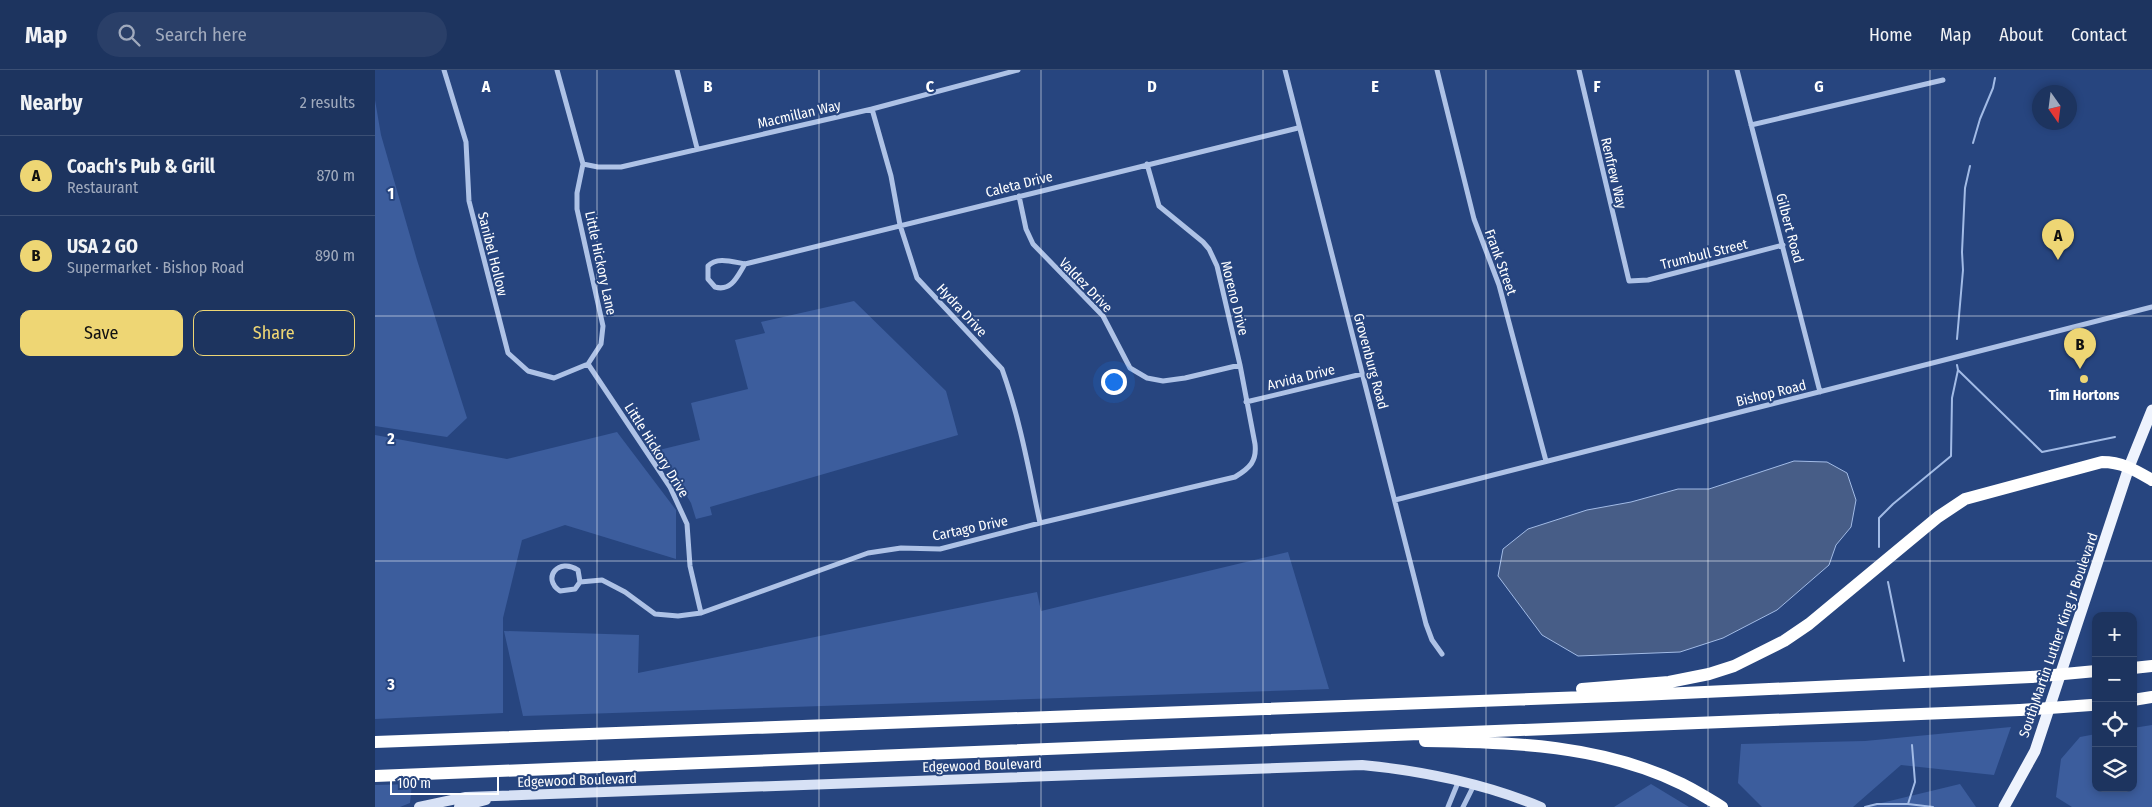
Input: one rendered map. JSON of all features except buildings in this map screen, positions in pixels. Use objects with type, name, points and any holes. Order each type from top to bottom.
[{"type":"highway","points":[[1514,699],[1525,692],[1688,679],[1734,666],[1776,646],[1809,624],[1944,512],[1965,499],[2102,462],[2115,462],[2129,467],[2152,480]]},
{"type":"highway","points":[[2137,668],[2152,666]]},
{"type":"highway","points":[[375,742],[1514,699],[2031,677],[2092,671]]},
{"type":"highway","points":[[2137,699],[2152,697]]},
{"type":"highway","points":[[375,776],[2020,710],[2092,704]]},
{"type":"highway","points":[[1220,741],[1470,742],[1574,750],[1650,770],[1683,784],[1722,807]]},
{"type":"main road","name":"South Martin Luther King Jr Boulevard","points":[[2004,807],[2035,751],[2129,467],[2152,410]]},
{"type":"street","name":"Sanibel Hollow","points":[[444,70],[466,142],[469,201],[508,354],[528,371],[554,378],[588,364]]},
{"type":"street","points":[[557,70],[583,164]]},
{"type":"street","points":[[677,70],[697,148]]},
{"type":"street","name":"Macmillan Way","points":[[583,164],[598,167],[621,167],[872,108],[1018,70]]},
{"type":"street","name":"Grovenburg Road","points":[[1285,70],[1426,624],[1432,640],[1442,654]]},
{"type":"street","name":"Frank Street","points":[[1437,70],[1474,219],[1499,285],[1546,461]]},
{"type":"street","name":"Renfrew Way","points":[[1579,70],[1629,281]]},
{"type":"street","name":"Gilbert Road","points":[[1737,70],[1820,392]]},
{"type":"street","points":[[1751,125],[1943,80]]},
{"type":"street","name":"Hydra Drive","points":[[872,108],[891,176],[900,225],[917,278],[1002,369],[1026,453],[1040,523]]},
{"type":"street","name":"Caleta Drive","points":[[745,264],[732,284],[727,287],[715,287],[708,280],[708,266],[711,262],[718,260],[745,264],[1299,128]]},
{"type":"street","name":"Little Hickory Lane","points":[[583,164],[577,193],[577,209],[603,326],[601,344],[588,364]]},
{"type":"street","name":"Moreno Drive","points":[[1147,164],[1159,206],[1203,242],[1213,256],[1221,277],[1255,444],[1254,461]]},
{"type":"street","name":"Valdez Drive","points":[[1019,196],[1033,244],[1103,316],[1130,368],[1147,378],[1163,381],[1185,378],[1240,365]]},
{"type":"street","name":"Trumbull Street","points":[[1629,281],[1648,280],[1783,245]]},
{"type":"street","name":"Bishop Road","points":[[1395,500],[2152,308]]},
{"type":"street","name":"Little Hickory Drive","points":[[588,364],[670,487],[687,524],[690,566],[701,613]]},
{"type":"street","name":"Arvida Drive","points":[[1246,402],[1362,374]]},
{"type":"street","name":"Cartago Drive","points":[[581,582],[578,570],[573,567],[557,568],[553,572],[552,578],[555,587],[560,591],[575,589],[581,582],[602,580],[625,592],[655,614],[678,616],[701,613],[868,553],[901,548],[940,549],[1040,523],[1235,477],[1249,469],[1254,461]]},
{"type":"street","name":"Edgewood Boulevard","points":[[419,807],[466,797],[1353,765],[1398,768],[1459,780],[1515,796],[1541,807]]},
{"type":"street","points":[[1448,807],[1459,780]]},
{"type":"street","points":[[1463,807],[1475,784]]},
{"type":"street","points":[[459,807],[501,797]]},
{"type":"shaded area","points":[[375,100],[381,135],[417,260],[467,418],[447,437],[375,426]]},
{"type":"shaded area","points":[[854,301],[946,391],[958,435],[710,507],[712,515],[696,519],[691,503],[659,450],[700,440],[691,403],[748,389],[735,340],[765,333],[761,322]]},
{"type":"shaded area","points":[[617,432],[676,510],[676,559],[565,525],[522,540],[503,618],[503,713],[375,719],[375,435],[507,459]]},
{"type":"shaded area","points":[[1794,461],[1827,462],[1847,473],[1856,500],[1851,527],[1836,545],[1829,565],[1777,610],[1723,638],[1680,652],[1578,656],[1542,635],[1498,576],[1503,549],[1528,529],[1587,510],[1631,502],[1678,489],[1709,489]]},
{"type":"shaded area","points":[[1288,552],[1329,689],[523,716],[504,631],[639,635],[638,673],[1037,592],[1041,611]]},
{"type":"shaded area","points":[[2152,725],[2152,807],[2072,807],[2056,797],[2061,759],[2080,737],[2092,735],[2092,792],[2137,792],[2137,727]]},
{"type":"shaded area","points":[[2011,727],[1994,775],[1901,765],[1853,807],[1762,807],[1738,783],[1741,744],[1865,741]]},
{"type":"shaded area","points":[[412,784],[410,803],[400,807],[375,807],[375,785]]},
{"type":"shaded area","points":[[1651,784],[1689,807],[1614,807]]},
{"type":"shaded area","points":[[1960,784],[1976,807],[1866,807],[1877,804]]},
{"type":"waterway","points":[[1973,143],[1995,78]]},
{"type":"waterway","points":[[1957,339],[1963,270],[1965,188],[1970,166]]},
{"type":"waterway","points":[[1879,547],[1879,518],[1951,456],[1952,398],[1958,370],[1957,365]]},
{"type":"waterway","points":[[1958,370],[2042,452],[2115,437]]},
{"type":"waterway","points":[[1888,582],[1904,661]]},
{"type":"waterway","points":[[1912,745],[1915,782],[1908,804],[1933,807]]},
{"type":"waterway","points":[[1865,807],[1877,804],[1908,804]]},
{"type":"place","name":"Coach's Pub & Grill","points":[[2058,260]]},
{"type":"place","name":"USA 2 GO","points":[[2080,369]]},
{"type":"place","name":"Tim Hortons","points":[[2084,379]]}]
